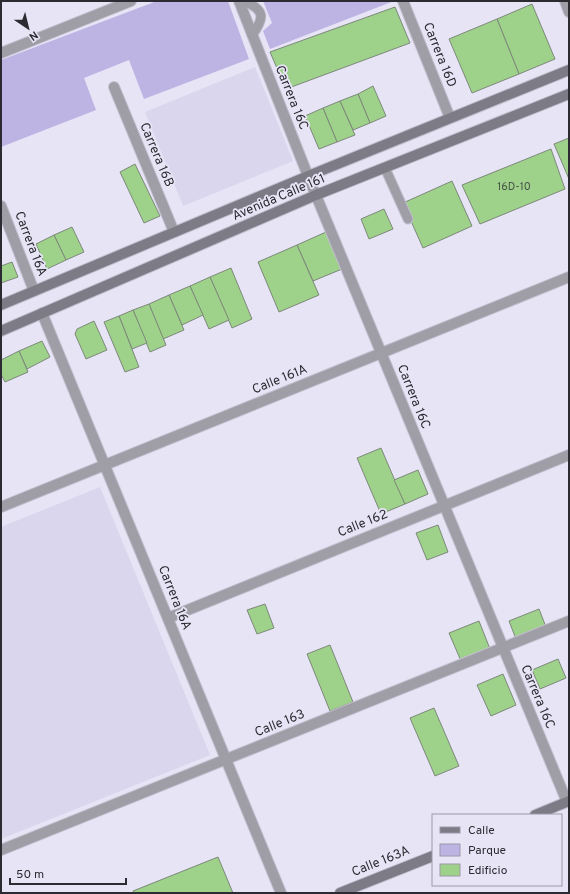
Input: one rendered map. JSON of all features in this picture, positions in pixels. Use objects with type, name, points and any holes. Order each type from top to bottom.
[{"type":"main road","name":"Avenida Calle 161","points":[[1,305],[308,176],[569,70]]},
{"type":"main road","name":"Avenida Calle 161","points":[[1,330],[316,196],[569,94]]},
{"type":"main road","points":[[538,814],[568,802]]},
{"type":"main road","name":"Calle 163A","points":[[340,893],[432,856]]},
{"type":"street","points":[[1,53],[131,1]]},
{"type":"street","name":"Carrera 16C","points":[[239,1],[316,196],[568,802]]},
{"type":"street","name":"Carrera 16D","points":[[403,1],[450,118]]},
{"type":"street","points":[[564,1],[569,12]]},
{"type":"street","name":"Carrera 16B","points":[[114,87],[174,232]]},
{"type":"street","name":"Carrera 16A","points":[[1,206],[34,291]]},
{"type":"street","name":"Calle 161A","points":[[1,507],[569,276]]},
{"type":"street","name":"Carrera 16A","points":[[42,313],[281,893]]},
{"type":"street","name":"Calle 162","points":[[168,618],[569,454]]},
{"type":"street","name":"Calle 163","points":[[1,850],[569,621]]},
{"type":"lane","points":[[243,1],[250,3],[258,9],[261,14],[259,26],[252,35]]},
{"type":"lane","points":[[385,168],[408,219]]},
{"type":"shaded area","points":[[255,67],[293,161],[183,206],[145,112]]},
{"type":"shaded area","points":[[100,487],[210,755],[1,839],[1,527]]},
{"type":"green space","points":[[157,1],[228,1],[249,59],[144,99],[129,60],[84,78],[96,110],[1,147],[1,60]]},
{"type":"green space","points":[[263,1],[394,1],[270,49],[263,31],[272,23]]},
{"type":"building","points":[[532,4],[555,59],[519,74],[497,19]]},
{"type":"building","points":[[395,7],[410,43],[286,89],[270,52]]},
{"type":"building","points":[[497,19],[519,74],[472,93],[449,39]]},
{"type":"building","points":[[373,86],[386,116],[370,123],[358,94]]},
{"type":"building","points":[[358,94],[370,123],[353,130],[340,101]]},
{"type":"building","points":[[340,101],[355,135],[337,142],[323,108]]},
{"type":"building","points":[[323,108],[337,142],[319,149],[305,116]]},
{"type":"building","points":[[569,138],[569,179],[554,144]]},
{"type":"building","points":[[551,149],[565,189],[480,224],[462,185]]},
{"type":"building","points":[[135,164],[160,216],[144,223],[120,172]]},
{"type":"building","points":[[452,181],[472,226],[423,248],[403,203]]},
{"type":"building","points":[[384,209],[393,229],[369,239],[361,219]]},
{"type":"building","points":[[72,227],[84,252],[66,260],[54,235]]},
{"type":"building","points":[[326,232],[342,269],[313,281],[297,245]]},
{"type":"building","points":[[54,235],[66,260],[47,269],[36,244]]},
{"type":"building","points":[[297,245],[319,295],[279,312],[258,262]]},
{"type":"building","points":[[12,262],[18,277],[1,283],[1,266]]},
{"type":"building","points":[[231,268],[252,319],[232,328],[210,277]]},
{"type":"building","points":[[210,277],[229,320],[209,329],[190,286]]},
{"type":"building","points":[[190,286],[203,315],[182,325],[169,295]]},
{"type":"building","points":[[169,295],[184,330],[163,339],[149,304]]},
{"type":"building","points":[[149,304],[166,345],[150,352],[133,310]]},
{"type":"building","points":[[133,310],[147,343],[132,349],[119,316]]},
{"type":"building","points":[[119,316],[139,367],[125,372],[104,322]]},
{"type":"building","points":[[94,321],[107,350],[86,359],[75,334],[77,329]]},
{"type":"building","points":[[42,341],[50,357],[27,369],[19,351]]},
{"type":"building","points":[[19,351],[28,372],[5,382],[1,374],[1,360]]},
{"type":"building","points":[[381,448],[405,504],[381,514],[357,458]]},
{"type":"building","points":[[418,470],[428,494],[405,504],[394,480]]},
{"type":"building","points":[[438,525],[448,552],[427,560],[416,533]]},
{"type":"building","points":[[265,604],[274,628],[257,634],[247,610]]},
{"type":"building","points":[[539,609],[546,627],[516,639],[509,621]]},
{"type":"building","points":[[479,621],[490,649],[461,661],[449,633]]},
{"type":"building","points":[[330,645],[353,702],[330,711],[307,654]]},
{"type":"building","points":[[558,659],[566,678],[540,689],[532,670]]},
{"type":"building","points":[[503,674],[516,705],[491,716],[477,685]]},
{"type":"building","points":[[434,708],[459,766],[435,776],[410,718]]},
{"type":"building","points":[[218,857],[233,893],[134,893],[133,891]]}]
